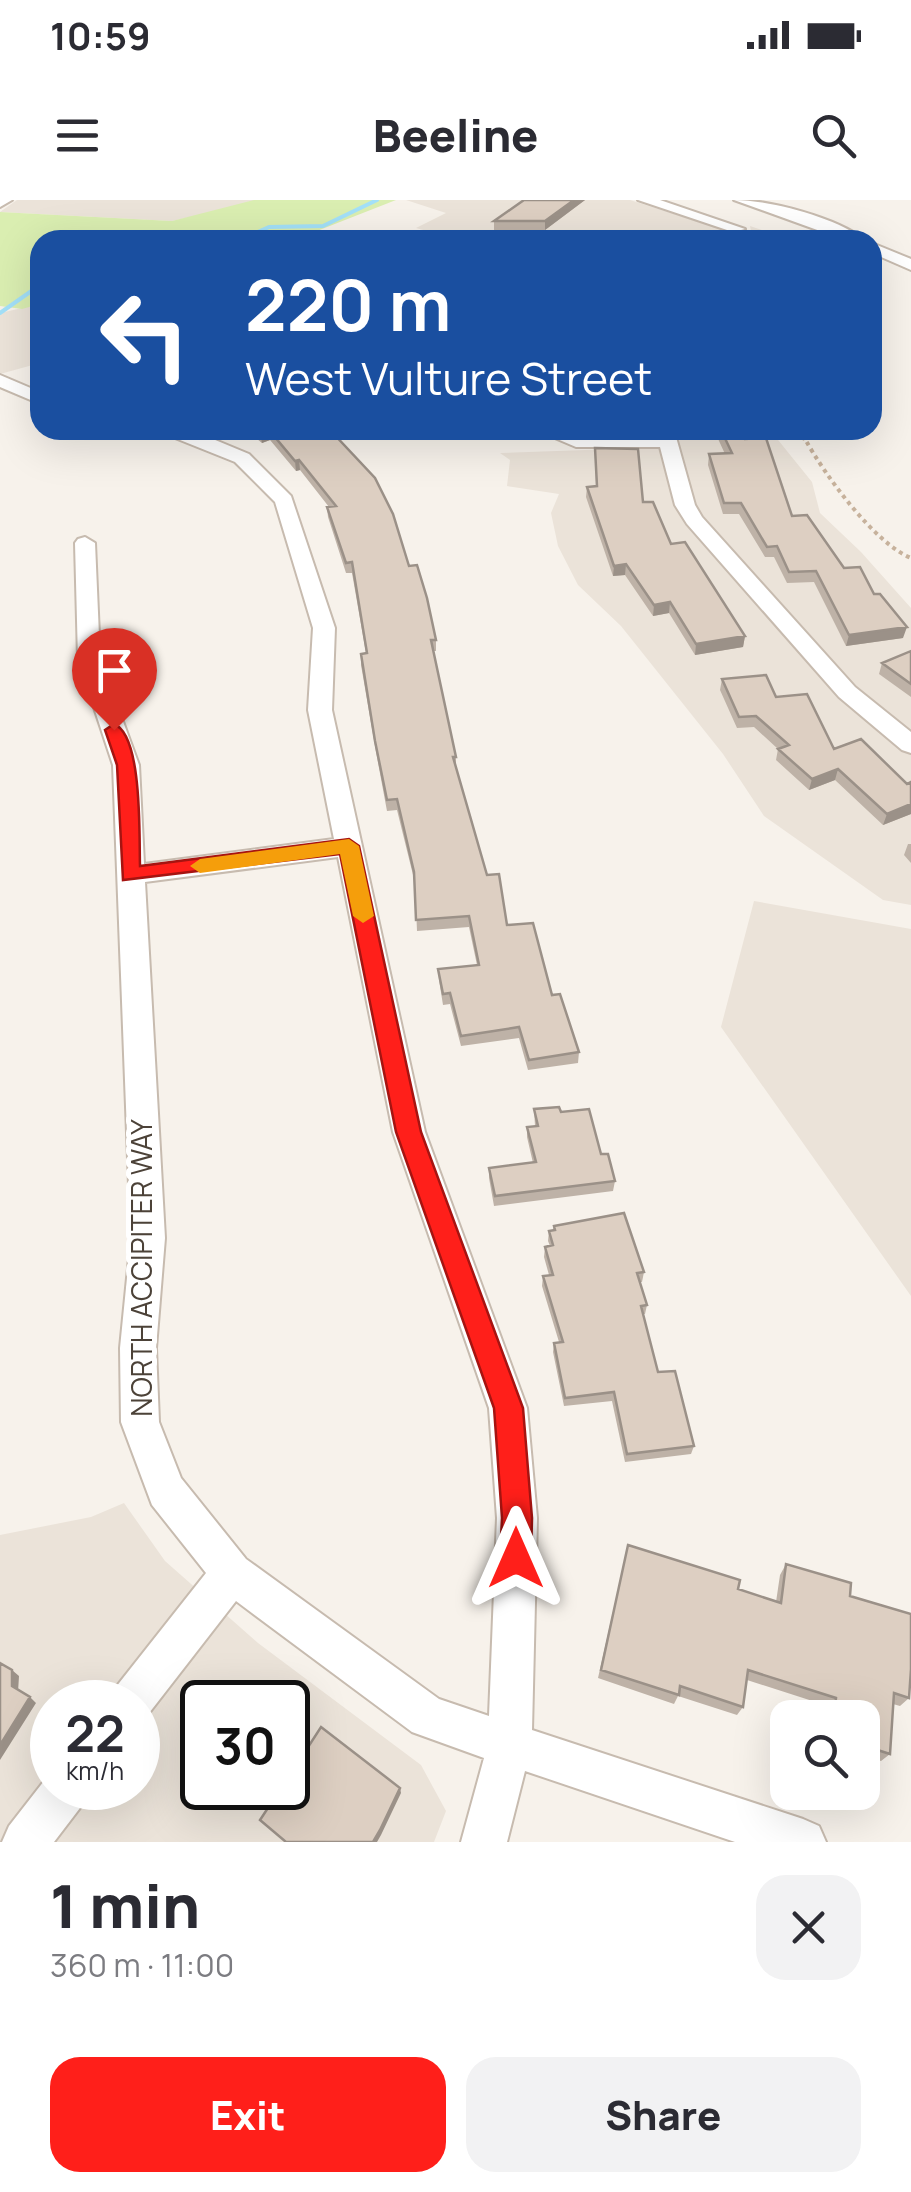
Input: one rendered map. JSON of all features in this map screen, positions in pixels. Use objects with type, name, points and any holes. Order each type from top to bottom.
[{"type":"street","points":[[645,200],[738,229]]},
{"type":"street","points":[[741,200],[834,230]]},
{"type":"street","points":[[882,251],[911,265]]},
{"type":"street","points":[[0,380],[30,394]]},
{"type":"street","points":[[199,440],[242,458],[284,500],[324,628],[320,710],[408,1132],[508,1408],[517,1518],[510,1742],[484,1842]]},
{"type":"street","points":[[673,440],[685,505],[694,520],[847,692],[911,745]]},
{"type":"street","name":"NORTH ACCIPITER WAY","points":[[85,542],[89,659],[126,765],[148,1238],[138,1348],[140,1422],[166,1492],[232,1573],[427,1717],[803,1842]]},
{"type":"street","points":[[130,875],[349,846]]},
{"type":"street","points":[[149,1680],[232,1573]]},
{"type":"street","points":[[25,1842],[50,1810]]},
{"type":"path","points":[[806,440],[819,467],[848,497],[868,526],[887,546],[911,558]]},
{"type":"shaded area","points":[[17,200],[266,200],[172,221],[0,212]]},
{"type":"shaded area","points":[[406,200],[630,200],[725,230],[416,228],[446,213]]},
{"type":"shaded area","points":[[30,306],[30,366],[0,374],[0,313]]},
{"type":"shaded area","points":[[592,440],[778,440],[812,482],[820,513],[911,608],[911,905],[883,900],[764,816],[723,754],[621,626],[578,585],[558,546],[551,513],[559,494],[507,486],[510,460],[500,453],[613,449]]},
{"type":"shaded area","points":[[754,901],[911,929],[911,1296],[721,1027]]},
{"type":"shaded area","points":[[124,1503],[165,1561],[258,1643],[307,1680],[180,1680],[180,1810],[310,1810],[310,1682],[421,1765],[446,1811],[434,1842],[0,1842],[0,1535],[91,1517]]},
{"type":"green space","points":[[254,200],[396,200],[320,230],[30,230],[30,307],[0,306],[0,212],[172,221]]},
{"type":"building","points":[[524,200],[574,200],[545,221],[494,221]]},
{"type":"building","points":[[277,440],[339,440],[375,478],[393,514],[409,566],[417,565],[427,598],[453,757],[487,875],[499,874],[507,925],[533,923],[552,995],[560,994],[579,1052],[529,1060],[519,1027],[461,1036],[450,993],[443,994],[438,969],[479,965],[469,916],[416,920],[414,872],[397,799],[387,800],[375,741],[361,654],[367,653],[352,562],[346,563],[327,507],[336,506],[299,460],[295,461]]},
{"type":"building","points":[[726,440],[767,440],[792,516],[807,515],[844,568],[860,567],[874,594],[880,594],[907,627],[849,635],[816,571],[789,572],[777,546],[767,547],[741,503],[724,503],[709,454],[732,453]]},
{"type":"building","points":[[595,448],[638,449],[643,502],[653,502],[671,544],[685,542],[745,636],[696,644],[670,602],[654,605],[626,564],[614,566],[587,487],[597,486]]},
{"type":"building","points":[[911,651],[911,684],[882,663]]},
{"type":"building","points":[[766,675],[776,697],[807,694],[834,749],[861,739],[907,784],[911,782],[911,804],[887,814],[838,769],[812,779],[778,749],[789,745],[756,716],[739,717],[722,679]]},
{"type":"building","points":[[559,1107],[561,1112],[589,1109],[601,1154],[608,1154],[615,1181],[495,1196],[489,1168],[536,1162],[527,1127],[538,1126],[534,1109]]},
{"type":"building","points":[[624,1213],[644,1272],[637,1273],[647,1305],[641,1306],[658,1372],[675,1371],[694,1446],[627,1454],[614,1392],[565,1398],[554,1343],[563,1342],[543,1276],[553,1275],[545,1247],[553,1245],[549,1231],[555,1230],[554,1226]]},
{"type":"building","points":[[628,1545],[740,1580],[738,1589],[781,1603],[786,1564],[851,1583],[850,1596],[911,1614],[909,1698],[894,1693],[890,1754],[880,1751],[880,1700],[836,1700],[748,1670],[743,1707],[680,1686],[679,1695],[601,1670]]},
{"type":"building","points":[[0,1663],[12,1670],[12,1686],[30,1697],[0,1745]]},
{"type":"building","points":[[321,1727],[400,1788],[373,1842],[286,1842],[260,1820],[267,1810],[310,1810],[310,1744]]},
{"type":"waterway","points":[[262,230],[323,226],[377,200]]},
{"type":"waterway","points":[[0,313],[30,292]]},
{"type":"slow traffic","points":[[200,866],[349,846],[363,916]]},
{"type":"route","points":[[114,730],[126,765],[130,875],[349,846],[408,1132],[508,1408],[517,1518],[516,1558]]}]
